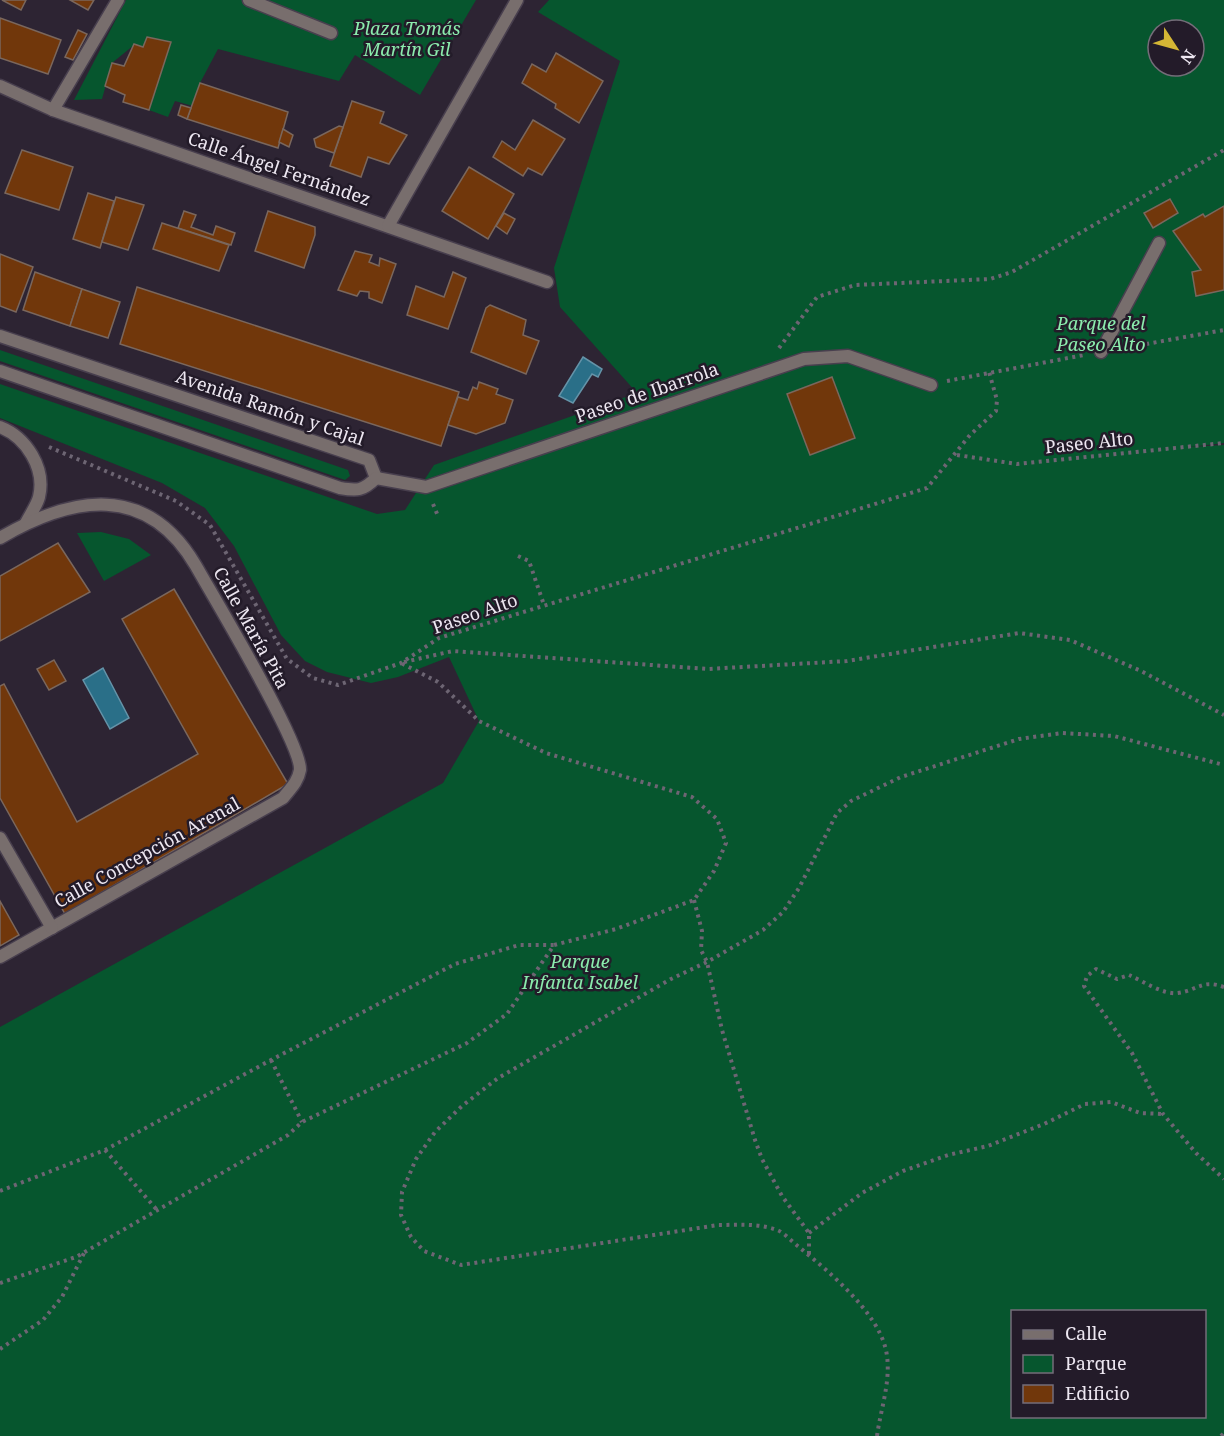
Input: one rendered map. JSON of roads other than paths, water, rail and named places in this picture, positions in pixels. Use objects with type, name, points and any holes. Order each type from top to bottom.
[{"type":"street","points":[[53,110],[118,0]]},
{"type":"street","points":[[249,0],[331,33]]},
{"type":"street","points":[[388,226],[517,0]]},
{"type":"street","name":"Calle Ángel Fernández","points":[[0,86],[53,110],[547,282]]},
{"type":"street","points":[[1101,352],[1160,243]]},
{"type":"street","name":"Avenida Ramón y Cajal","points":[[0,336],[369,460],[376,478]]},
{"type":"street","name":"Paseo de Ibarrola","points":[[376,478],[426,487],[804,358],[848,356],[931,385]]},
{"type":"street","points":[[0,371],[340,488],[356,491],[365,489],[376,478]]},
{"type":"street","points":[[0,427],[13,432],[39,464],[39,497],[26,523]]},
{"type":"street","name":"Calle María Pita","points":[[0,538],[26,523],[66,508],[110,503],[150,518],[184,546],[290,737],[300,769]]},
{"type":"street","name":"Calle Concepción Arenal","points":[[0,957],[284,798],[296,782],[300,769]]},
{"type":"street","points":[[0,838],[52,928]]},
{"type":"water","points":[[583,357],[602,369],[598,377],[592,374],[573,403],[559,396]]},
{"type":"water","points":[[103,668],[129,718],[110,729],[83,680]]},
{"type":"park label","name":"Plaza Tomás Martín Gil","points":[[407,39]]},
{"type":"park label","name":"Parque del Paseo Alto","points":[[1101,334]]},
{"type":"park label","name":"Parque Infanta Isabel","points":[[580,972]]}]
